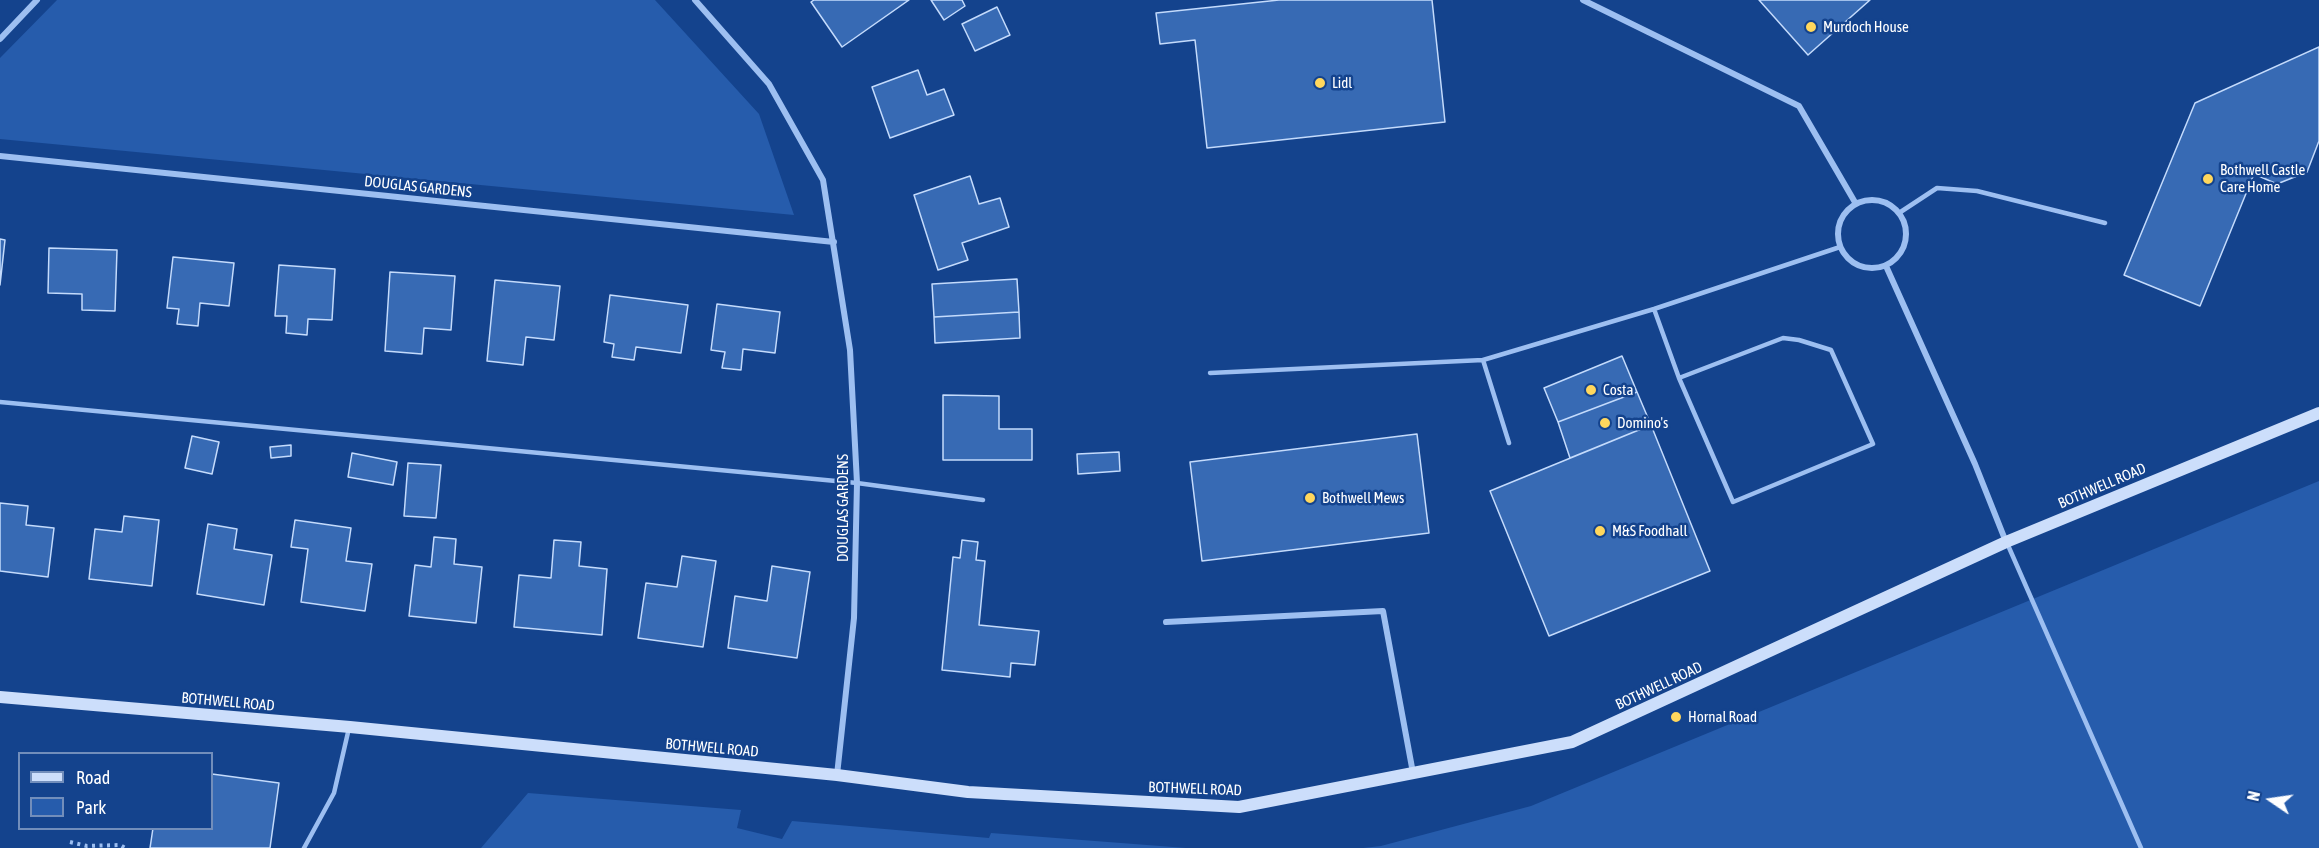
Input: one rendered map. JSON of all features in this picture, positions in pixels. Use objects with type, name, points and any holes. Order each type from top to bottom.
[{"type":"main road","name":"BOTHWELL ROAD","points":[[0,697],[350,727],[837,775],[968,792],[1239,807],[1572,742],[2006,542],[2319,412]]},
{"type":"street","points":[[0,39],[37,0]]},
{"type":"street","name":"DOUGLAS GARDENS","points":[[695,0],[769,84],[823,180],[850,350],[857,483],[854,618],[837,775]]},
{"type":"street","points":[[1583,0],[1799,106],[1856,204]]},
{"type":"street","name":"DOUGLAS GARDENS","points":[[0,156],[834,242]]},
{"type":"street","points":[[1867,200],[1879,200],[1890,204],[1899,213],[1907,233],[1905,245],[1899,256],[1886,266],[1875,269],[1863,268],[1852,263],[1840,247],[1837,235],[1839,223],[1845,213],[1856,204],[1867,200]]},
{"type":"street","points":[[1886,266],[1975,464],[2006,542]]},
{"type":"street","points":[[1166,622],[1383,611],[1413,773]]},
{"type":"lane","points":[[1899,213],[1937,188],[1977,191],[2105,223]]},
{"type":"lane","points":[[1210,373],[1483,360],[1654,309],[1840,247]]},
{"type":"lane","points":[[1654,309],[1678,378],[1733,502],[1873,444],[1831,350],[1783,338],[1678,378]]},
{"type":"lane","points":[[1483,360],[1509,443]]},
{"type":"lane","points":[[0,402],[857,483],[983,500]]},
{"type":"lane","points":[[2006,542],[2141,848]]},
{"type":"lane","points":[[304,848],[334,793],[350,727]]},
{"type":"path","points":[[70,842],[87,846],[120,845],[125,848]]},
{"type":"green space","points":[[57,0],[655,0],[759,114],[794,215],[0,139],[0,58]]},
{"type":"green space","points":[[2319,481],[2319,848],[1363,848],[1381,846],[1531,806]]},
{"type":"green space","points":[[528,793],[741,810],[737,828],[782,839],[792,821],[989,838],[991,833],[1186,848],[481,848]]},
{"type":"building","points":[[814,0],[909,0],[842,47],[811,2]]},
{"type":"building","points":[[931,0],[962,0],[965,6],[944,20]]},
{"type":"building","name":"Lidl","points":[[1279,0],[1432,0],[1445,122],[1207,148],[1195,40],[1160,44],[1156,13]]},
{"type":"building","name":"Murdoch House","points":[[1759,0],[1870,0],[1808,55]]},
{"type":"building","points":[[997,7],[1010,35],[975,51],[962,24]]},
{"type":"building","name":"Bothwell Castle Care Home","points":[[2319,47],[2319,141],[2307,172],[2277,184],[2254,174],[2200,306],[2124,275],[2195,103]]},
{"type":"building","points":[[918,70],[927,95],[944,89],[954,115],[890,138],[872,87]]},
{"type":"building","points":[[970,176],[979,204],[1000,198],[1009,227],[962,243],[968,260],[938,270],[914,195]]},
{"type":"building","points":[[0,239],[5,240],[0,285]]},
{"type":"building","points":[[49,248],[117,250],[115,311],[82,310],[82,294],[48,293]]},
{"type":"building","points":[[173,257],[234,263],[229,306],[200,303],[198,326],[177,324],[179,309],[167,308]]},
{"type":"building","points":[[279,265],[335,269],[332,320],[308,319],[307,335],[286,333],[287,316],[275,316]]},
{"type":"building","points":[[390,272],[455,276],[451,330],[424,328],[422,354],[385,351]]},
{"type":"building","points":[[1017,279],[1019,312],[934,317],[932,284]]},
{"type":"building","points":[[495,280],[560,286],[554,340],[526,337],[523,365],[487,361]]},
{"type":"building","points":[[610,295],[688,305],[681,353],[636,347],[634,360],[612,357],[614,344],[604,342]]},
{"type":"building","points":[[717,304],[780,312],[775,353],[743,349],[741,370],[722,368],[725,352],[711,350]]},
{"type":"building","points":[[1019,312],[1020,338],[935,343],[934,317]]},
{"type":"building","name":"Costa","points":[[1622,356],[1637,392],[1558,422],[1544,388]]},
{"type":"building","name":"Domino's","points":[[1637,392],[1651,425],[1570,458],[1558,422]]},
{"type":"building","points":[[943,395],[999,396],[999,429],[1032,429],[1032,460],[943,460]]},
{"type":"building","name":"M&S Foodhall","points":[[1651,425],[1710,571],[1549,636],[1490,491]]},
{"type":"building","name":"Bothwell Mews","points":[[1417,434],[1429,533],[1202,561],[1190,462]]},
{"type":"building","points":[[192,436],[219,442],[212,474],[185,468]]},
{"type":"building","points":[[291,445],[291,456],[271,458],[270,447]]},
{"type":"building","points":[[1119,452],[1120,471],[1078,474],[1077,454]]},
{"type":"building","points":[[352,453],[397,462],[393,485],[348,477]]},
{"type":"building","points":[[408,463],[441,465],[436,518],[404,516]]},
{"type":"building","points":[[0,503],[28,506],[26,525],[54,528],[48,577],[0,571]]},
{"type":"building","points":[[124,516],[159,520],[152,586],[89,579],[95,529],[122,532]]},
{"type":"building","points":[[295,520],[351,528],[346,561],[372,564],[365,611],[301,602],[308,549],[291,547]]},
{"type":"building","points":[[208,524],[237,529],[234,549],[272,555],[264,605],[197,594]]},
{"type":"building","points":[[434,537],[456,539],[454,564],[482,567],[476,623],[409,616],[415,565],[431,567]]},
{"type":"building","points":[[554,540],[581,542],[579,566],[607,569],[602,635],[514,627],[519,575],[551,578]]},
{"type":"building","points":[[962,540],[978,542],[976,560],[985,561],[979,625],[1039,631],[1035,665],[1011,663],[1010,677],[942,670],[953,557],[960,558]]},
{"type":"building","points":[[682,556],[716,561],[703,647],[638,638],[646,583],[677,587]]},
{"type":"building","points":[[772,566],[810,572],[797,658],[728,648],[735,596],[767,601]]},
{"type":"building","points":[[213,774],[279,783],[270,848],[150,848],[153,830],[213,830]]},
{"type":"place","name":"Murdoch House","points":[[1811,27]]},
{"type":"place","name":"Lidl","points":[[1320,83]]},
{"type":"place","name":"Bothwell Castle Care Home","points":[[2208,179]]},
{"type":"place","name":"Costa","points":[[1591,390]]},
{"type":"place","name":"Domino's","points":[[1605,423]]},
{"type":"place","name":"Bothwell Mews","points":[[1310,498]]},
{"type":"place","name":"M&S Foodhall","points":[[1600,531]]},
{"type":"place","name":"Hornal Road","points":[[1676,717]]}]
